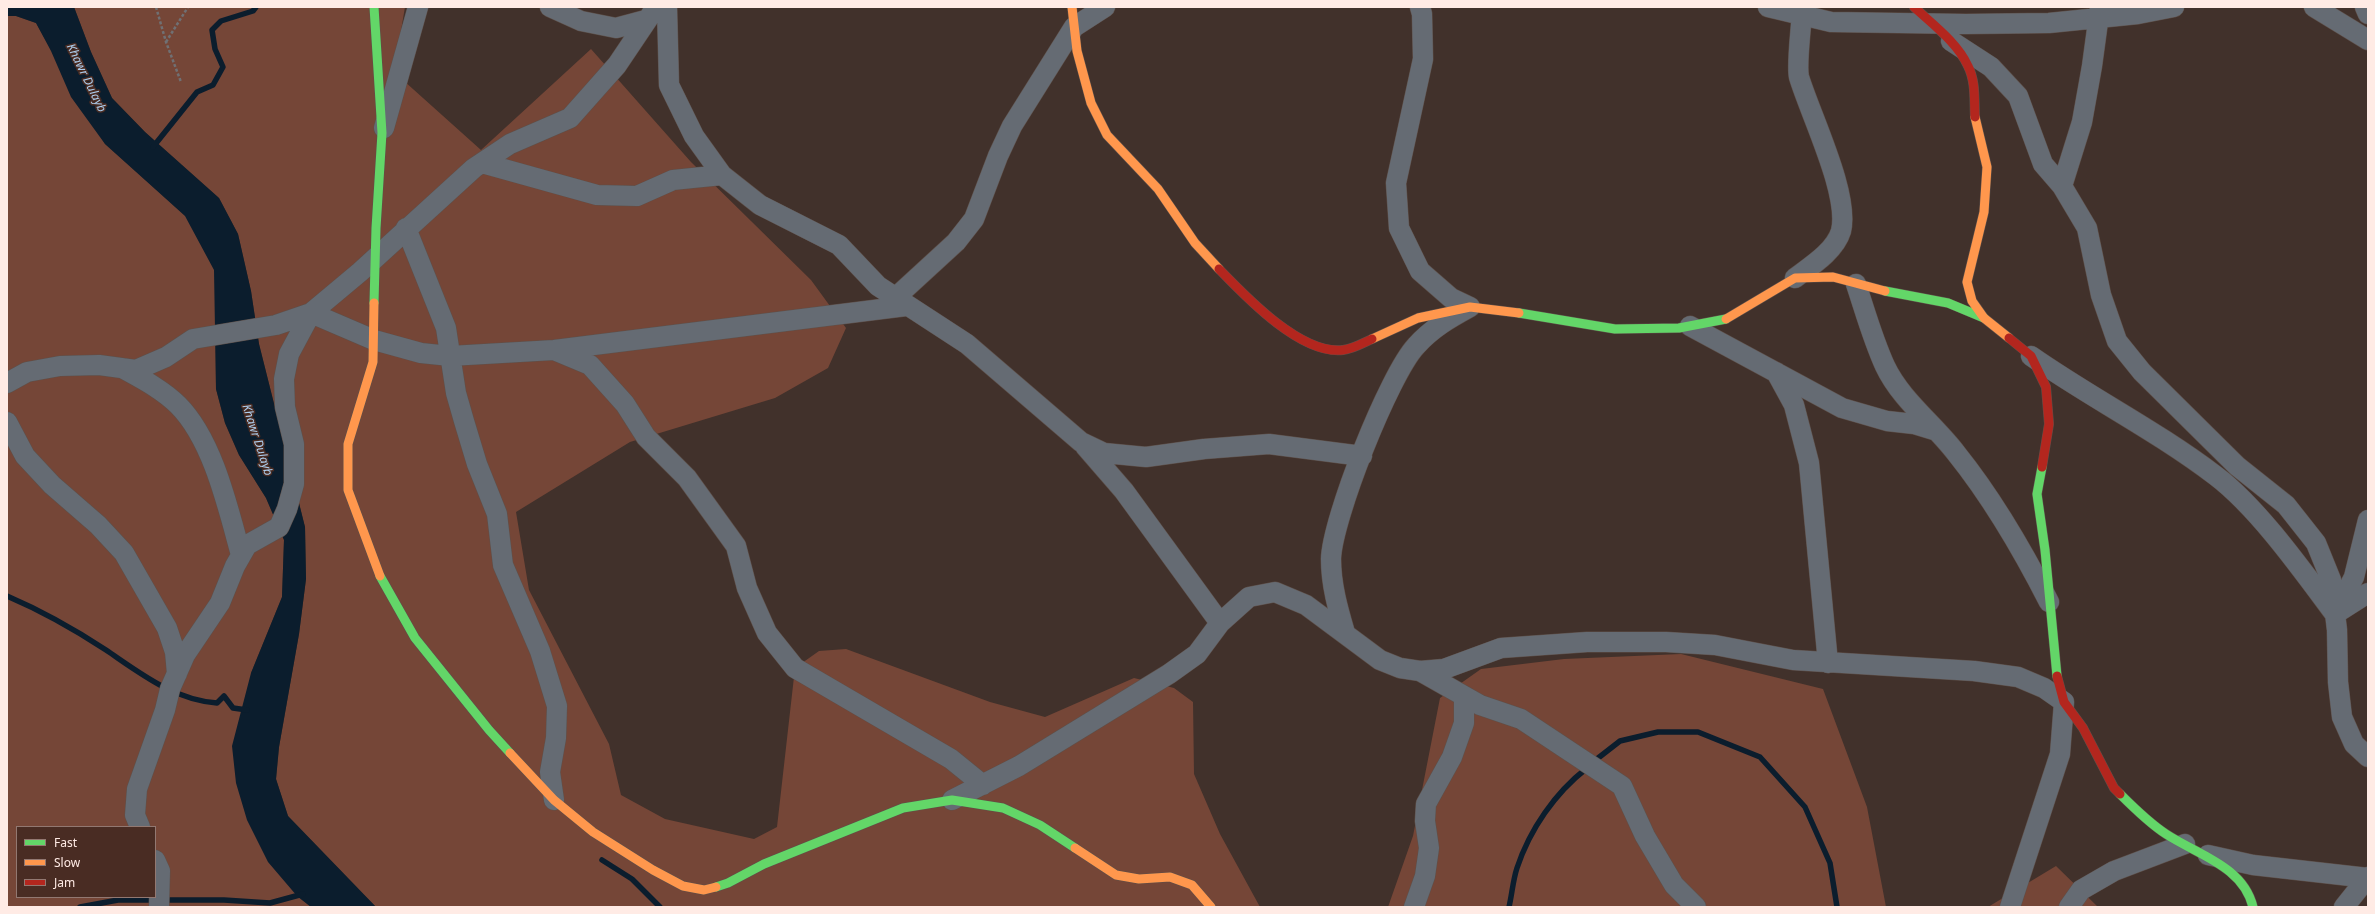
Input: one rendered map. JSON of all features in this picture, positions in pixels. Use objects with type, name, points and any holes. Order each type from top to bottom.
[{"type":"street","points":[[374,7],[382,133],[375,257],[373,362],[348,444],[348,490],[375,568],[415,638],[489,730],[554,800],[593,832],[653,870],[683,886],[704,890],[728,883],[764,864],[903,808],[952,800],[983,785],[1018,766],[1169,674],[1197,654],[1220,623],[1249,597],[1275,592],[1306,605],[1346,633],[1380,660],[1400,668],[1420,671],[1444,669],[1502,648],[1587,642],[1666,642],[1715,645],[1793,660],[1974,671],[2018,677],[2044,688],[2064,702],[2083,728],[2114,788],[2136,810],[2166,834],[2204,854],[2234,874],[2250,895],[2253,907]]},
{"type":"street","points":[[382,133],[418,7]]},
{"type":"street","points":[[550,7],[581,21],[616,28],[651,13]]},
{"type":"street","points":[[667,7],[666,34],[669,85],[694,136],[722,175],[760,205],[839,245],[878,286],[900,302],[967,344],[1081,442],[1124,491],[1220,623]]},
{"type":"street","points":[[1072,7],[1077,51],[1091,103],[1107,135],[1158,189],[1195,244],[1240,291],[1283,329],[1316,346],[1343,350],[1373,339],[1418,318],[1470,307]]},
{"type":"street","points":[[8,384],[27,372],[60,366],[99,365],[136,370],[152,365],[193,339],[276,325],[311,313],[374,340],[421,353],[450,356],[554,350],[900,302],[956,242],[974,219],[998,156],[1012,126],[1074,27],[1105,7]]},
{"type":"street","points":[[1420,7],[1422,14],[1423,59],[1396,183],[1399,228],[1420,271],[1451,298],[1470,307],[1546,316],[1615,329],[1690,326],[1725,320],[1795,278],[1824,257],[1841,232],[1842,214],[1838,192],[1799,75],[1802,11]]},
{"type":"street","points":[[1768,7],[1802,11],[1831,22],[1931,23],[2049,23],[2099,12],[2138,14],[2174,7]]},
{"type":"street","points":[[1914,7],[1949,40],[1968,66],[1975,94],[1975,116],[1987,167],[1984,212],[1967,282],[1972,301],[1984,318],[2031,356],[2066,381],[2128,416],[2217,476],[2252,510],[2335,614]]},
{"type":"street","points":[[2314,7],[2368,40]]},
{"type":"street","points":[[2365,7],[2368,14]]},
{"type":"street","points":[[2062,186],[2082,122],[2099,12]]},
{"type":"street","points":[[140,826],[135,815],[137,789],[165,710],[170,689],[186,655],[220,603],[241,555],[247,545],[279,528],[287,509],[294,484],[294,444],[286,407],[284,379],[289,354],[311,313],[406,228],[482,163],[510,144],[570,118],[617,65],[651,13]]},
{"type":"street","points":[[1949,40],[1991,67],[2018,96],[2043,164],[2062,186],[2087,228],[2101,295],[2117,341],[2142,372],[2237,466],[2286,505],[2316,543],[2330,580],[2335,614],[2338,682],[2342,717],[2354,744],[2368,757]]},
{"type":"street","points":[[482,163],[597,195],[637,196],[674,180],[722,175]]},
{"type":"street","points":[[406,228],[446,328],[456,393],[477,464],[497,514],[503,565],[540,651],[557,706],[556,738],[550,772],[554,800]]},
{"type":"street","points":[[1795,278],[1833,277],[1887,292],[1948,303],[1984,318]]},
{"type":"street","points":[[1856,284],[1886,367],[1911,403],[1937,431],[1987,493],[2025,555],[2050,605]]},
{"type":"street","points":[[1346,633],[1335,599],[1331,558],[1336,527],[1362,456],[1394,379],[1415,346],[1438,324],[1470,307]]},
{"type":"street","points":[[1690,326],[1842,408],[1937,431]]},
{"type":"street","points":[[554,350],[590,366],[625,404],[646,437],[687,478],[736,546],[747,588],[767,633],[794,668],[952,759],[983,785]]},
{"type":"street","points":[[2010,907],[2060,754],[2064,702],[2055,669],[2050,605],[2037,494],[2049,424],[2046,387],[2031,356]]},
{"type":"street","points":[[120,368],[149,383],[178,404],[201,436],[231,520],[241,555]]},
{"type":"street","points":[[1776,372],[1794,405],[1809,463],[1828,663]]},
{"type":"street","points":[[7,422],[25,456],[52,486],[98,525],[124,553],[167,628],[175,652],[177,674]]},
{"type":"street","points":[[1081,442],[1104,453],[1146,457],[1204,449],[1269,444],[1362,456]]},
{"type":"street","points":[[2335,614],[2354,577],[2368,520]]},
{"type":"street","points":[[2335,614],[2368,593]]},
{"type":"street","points":[[1420,671],[1480,705],[1521,719],[1622,786],[1645,836],[1674,885],[1696,907]]},
{"type":"street","points":[[1414,907],[1425,876],[1429,848],[1425,821],[1426,804],[1452,757],[1464,723],[1464,696]]},
{"type":"street","points":[[952,800],[1002,808],[1040,825],[1116,874],[1139,879],[1170,877],[1192,885],[1211,907]]},
{"type":"street","points":[[2068,907],[2081,890],[2114,871],[2185,844]]},
{"type":"street","points":[[2204,854],[2252,865],[2367,878]]},
{"type":"street","points":[[156,862],[160,871],[159,907]]},
{"type":"street","points":[[2344,907],[2367,878]]},
{"type":"path","points":[[156,7],[166,42],[181,82]]},
{"type":"path","points":[[166,42],[188,7]]},
{"type":"shaded area","points":[[74,7],[405,7],[394,72],[481,150],[591,49],[691,162],[811,280],[846,328],[828,368],[775,398],[630,442],[516,512],[529,590],[609,744],[621,795],[665,819],[754,839],[777,827],[795,668],[819,651],[846,649],[990,702],[1045,717],[1134,678],[1174,688],[1193,702],[1194,774],[1220,834],[1260,907],[376,907],[288,816],[276,779],[279,747],[299,634],[306,579],[305,527],[259,344],[251,291],[238,234],[219,198],[145,132],[112,98],[91,52]]},
{"type":"shaded area","points":[[7,16],[16,16],[36,23],[105,144],[186,216],[215,270],[216,389],[225,423],[239,455],[266,498],[284,540],[282,597],[251,673],[297,896],[311,907],[7,907]]},
{"type":"shaded area","points":[[1681,654],[1823,689],[1867,807],[1886,907],[1388,907],[1413,836],[1440,698],[1481,669],[1564,659]]},
{"type":"shaded area","points":[[2056,866],[2098,907],[1988,907]]},
{"type":"water","name":"Khawr Dulayb","points":[[7,7],[74,7],[91,52],[112,98],[145,132],[219,198],[238,234],[251,291],[259,344],[305,527],[306,579],[299,634],[279,747],[276,779],[288,816],[376,907],[311,907],[297,896],[268,862],[247,820],[236,783],[232,746],[251,673],[282,597],[284,540],[266,498],[239,455],[225,423],[216,389],[214,270],[185,216],[105,144],[71,97],[51,51],[36,23],[16,16],[7,16]]},
{"type":"waterway","points":[[153,147],[197,92],[213,85],[223,67],[215,49],[212,30],[221,21],[253,11],[256,7]]},
{"type":"waterway","points":[[7,596],[70,628],[145,676],[172,691],[186,697],[217,703],[224,696],[233,708],[247,710]]},
{"type":"waterway","points":[[1593,762],[1620,741],[1658,732],[1698,732],[1760,757],[1805,807],[1830,863],[1837,907]]},
{"type":"waterway","points":[[1509,907],[1514,877],[1522,854],[1536,826],[1554,800],[1587,768]]},
{"type":"waterway","points":[[602,860],[632,879],[660,907]]},
{"type":"waterway","points":[[80,907],[118,900],[224,900],[270,903],[303,894]]},
{"type":"traffic: fast","points":[[374,7],[382,133],[376,228],[374,303]]},
{"type":"traffic: fast","points":[[1885,291],[1948,303],[1984,318]]},
{"type":"traffic: fast","points":[[1519,313],[1615,329],[1679,328],[1726,319]]},
{"type":"traffic: fast","points":[[2042,467],[2037,494],[2045,550],[2057,676]]},
{"type":"traffic: fast","points":[[380,576],[415,638],[489,730],[510,753]]},
{"type":"traffic: fast","points":[[2120,794],[2160,830],[2230,871],[2240,881],[2248,893],[2253,907]]},
{"type":"traffic: fast","points":[[716,887],[728,883],[764,864],[903,808],[952,800],[1003,808],[1040,825],[1075,848]]},
{"type":"traffic: slow","points":[[1072,7],[1077,51],[1091,103],[1107,135],[1158,189],[1195,243],[1219,269]]},
{"type":"traffic: slow","points":[[1975,117],[1987,167],[1984,212],[1967,282],[1972,301],[1984,318],[2009,338]]},
{"type":"traffic: slow","points":[[1726,319],[1795,278],[1833,277],[1885,291]]},
{"type":"traffic: slow","points":[[374,303],[373,362],[348,444],[348,490],[380,576]]},
{"type":"traffic: slow","points":[[1372,339],[1418,318],[1470,307],[1519,313]]},
{"type":"traffic: slow","points":[[510,753],[554,800],[593,832],[653,870],[683,886],[704,890],[716,887]]},
{"type":"traffic: slow","points":[[1075,848],[1116,875],[1139,879],[1170,877],[1192,885],[1211,907]]},
{"type":"traffic: jam","points":[[1914,7],[1951,41],[1968,66],[1971,72],[1974,91],[1975,117]]},
{"type":"traffic: jam","points":[[1219,269],[1275,322],[1292,334],[1310,343],[1327,349],[1343,350],[1372,339]]},
{"type":"traffic: jam","points":[[2009,338],[2031,356],[2046,387],[2049,424],[2042,467]]},
{"type":"traffic: jam","points":[[2057,676],[2064,702],[2083,728],[2114,788],[2120,794]]}]
